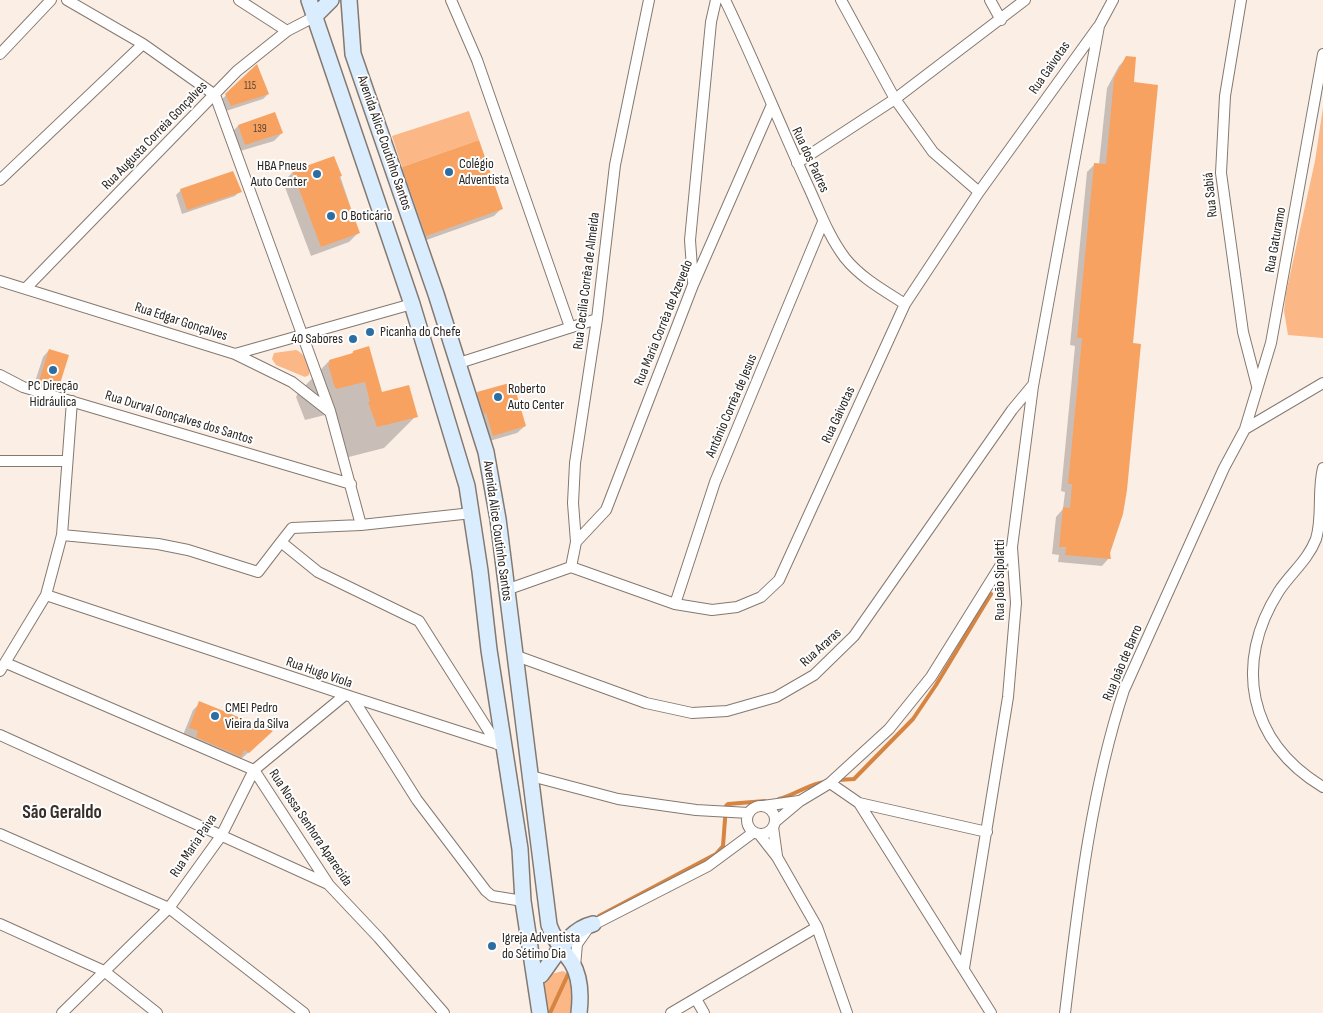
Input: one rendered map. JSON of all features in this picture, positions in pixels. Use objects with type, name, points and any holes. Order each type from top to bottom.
[{"type":"main road","name":"Avenida Alice Coutinho Santos","points":[[309,0],[412,304],[462,464],[472,513],[501,745],[520,849],[523,901],[539,978],[540,1013]]},
{"type":"main road","points":[[314,17],[331,0]]},
{"type":"main road","name":"Avenida Alice Coutinho Santos","points":[[349,0],[353,54],[459,363],[479,426],[490,472],[498,519],[550,925],[561,948],[576,971],[580,991],[579,1013]]},
{"type":"main road","points":[[550,925],[562,931],[587,926]]},
{"type":"main road","points":[[539,978],[561,948],[587,926]]},
{"type":"main road","points":[[539,978],[551,969],[561,966],[576,971]]},
{"type":"street","points":[[0,54],[52,0]]},
{"type":"street","points":[[67,0],[143,44],[215,95],[330,411],[361,524]]},
{"type":"street","points":[[239,0],[287,31]]},
{"type":"street","points":[[451,0],[477,60],[570,327]]},
{"type":"street","name":"Rua Cecília Corrêa de Almeida","points":[[571,566],[576,542],[573,503],[576,463],[597,319],[615,165],[649,0]]},
{"type":"street","points":[[693,285],[690,240],[712,22],[716,0]]},
{"type":"street","name":"Rua dos Padres","points":[[725,0],[753,57],[771,107],[823,222],[845,258],[860,274],[905,304]]},
{"type":"street","points":[[990,0],[1001,20]]},
{"type":"street","points":[[797,163],[895,99],[1025,0]]},
{"type":"street","points":[[1099,26],[1113,0]]},
{"type":"street","name":"Rua Sabiá","points":[[1241,0],[1225,96],[1221,172],[1243,332],[1257,386]]},
{"type":"street","points":[[844,1],[895,99],[933,152],[979,192]]},
{"type":"street","name":"Rua Augusta Correia Gonçalves","points":[[27,287],[237,71],[287,31],[314,17]]},
{"type":"street","name":"Rua Gaivotas","points":[[571,566],[675,604],[712,610],[737,607],[761,597],[779,580],[905,304],[979,192],[1099,26]]},
{"type":"street","name":"Rua João Sipolatti","points":[[964,968],[987,832],[1008,688],[1016,603],[1012,546],[1033,386],[1099,26]]},
{"type":"street","points":[[0,180],[143,44]]},
{"type":"street","name":"Rua Gaturamo","points":[[1246,430],[1271,342],[1323,54]]},
{"type":"street","name":"Rua Maria Corrêa de Azevedo","points":[[576,542],[606,510],[693,285],[771,107]]},
{"type":"street","name":"Antônio Corrêa de Jesus","points":[[675,604],[715,482],[823,222]]},
{"type":"street","name":"Rua Edgar Gonçalves","points":[[0,280],[235,354],[412,304]]},
{"type":"street","points":[[459,363],[597,319]]},
{"type":"street","points":[[235,354],[292,382],[330,411]]},
{"type":"street","name":"Rua Durval Gonçalves dos Santos","points":[[0,375],[24,387],[351,484]]},
{"type":"street","name":"Rua João de Barro","points":[[1065,1013],[1085,861],[1112,727],[1124,690],[1224,468],[1246,430],[1323,383]]},
{"type":"street","name":"Rua Araras","points":[[514,655],[646,703],[692,713],[727,711],[776,697],[814,675],[854,636],[1012,410],[1033,386]]},
{"type":"street","points":[[3,667],[46,595],[62,535],[72,401]]},
{"type":"street","points":[[0,461],[67,461]]},
{"type":"street","points":[[1323,468],[1319,483],[1317,537],[1310,554],[1279,590],[1267,613],[1254,649],[1252,667],[1256,701],[1271,737],[1280,750],[1304,773],[1323,787]]},
{"type":"street","points":[[62,535],[158,544],[188,550],[258,572],[292,528],[361,524],[472,513]]},
{"type":"street","points":[[281,542],[318,572],[418,621],[501,745]]},
{"type":"street","points":[[576,971],[577,944],[587,926],[708,866],[756,833],[770,831],[774,824],[800,801],[830,783],[889,729],[931,677],[1012,546]]},
{"type":"street","points":[[506,590],[571,566]]},
{"type":"street","name":"Rua Hugo Viola","points":[[46,595],[349,696],[417,800],[486,891],[492,896],[523,901]]},
{"type":"street","name":"Rua Nossa Senhora Aparecida","points":[[3,667],[254,770],[329,885],[379,938],[444,1013]]},
{"type":"street","points":[[349,696],[501,745]]},
{"type":"street","name":"Rua Maria Paiva","points":[[62,1013],[169,908],[221,836],[254,770],[349,696]]},
{"type":"street","points":[[0,736],[329,885]]},
{"type":"street","points":[[531,776],[618,799],[696,810],[749,812],[757,806],[800,801]]},
{"type":"street","points":[[830,783],[859,803],[987,832]]},
{"type":"street","points":[[859,803],[964,968],[990,1013]]},
{"type":"street","points":[[763,806],[772,811],[777,857]]},
{"type":"street","points":[[749,812],[747,823],[777,857],[817,927],[847,1013]]},
{"type":"street","points":[[0,834],[169,908],[304,1013]]},
{"type":"street","points":[[0,924],[104,971],[157,1013]]},
{"type":"street","points":[[671,1013],[817,927]]},
{"type":"street","points":[[696,999],[704,1013]]},
{"type":"shaded area","points":[[1323,107],[1323,338],[1288,335],[1284,311],[1286,293],[1315,161]]},
{"type":"shaded area","points":[[469,111],[479,140],[402,167],[392,136]]},
{"type":"shaded area","points":[[296,350],[302,354],[309,364],[310,372],[305,377],[276,365],[272,359],[274,353]]},
{"type":"shaded area","points":[[563,971],[568,974],[573,984],[573,1013],[548,1013],[544,981],[551,974]]},
{"type":"building","points":[[1126,56],[1136,57],[1134,82],[1158,85],[1133,343],[1141,344],[1127,490],[1123,514],[1110,553],[1111,559],[1065,555],[1066,547],[1059,547],[1063,507],[1070,508],[1072,484],[1068,484],[1082,338],[1077,338],[1094,163],[1106,164],[1114,78]]},
{"type":"building","points":[[257,64],[269,94],[231,106],[225,94]]},
{"type":"building","points":[[275,112],[283,133],[245,145],[238,125]]},
{"type":"building","name":"Colégio Adventista","points":[[479,140],[503,209],[426,236],[402,167]]},
{"type":"building","name":"O Boticário","points":[[334,156],[342,176],[339,177],[360,233],[321,247],[292,171]]},
{"type":"building","points":[[233,171],[242,192],[187,210],[180,189]]},
{"type":"building","points":[[369,346],[382,392],[409,385],[418,417],[377,427],[368,402],[370,402],[365,382],[336,389],[328,364],[330,364],[329,360]]},
{"type":"building","name":"PC Direção Hidráulica","points":[[49,349],[69,355],[58,390],[38,384]]},
{"type":"building","points":[[513,382],[526,426],[493,436],[477,392]]},
{"type":"building","name":"CMEI Pedro Vieira da Silva","points":[[199,701],[273,731],[249,753],[244,750],[241,757],[196,737],[198,731],[189,728]]},
{"type":"waterway","points":[[838,780],[854,779],[913,719],[936,685],[991,594]]},
{"type":"waterway","points":[[779,799],[826,782]]},
{"type":"waterway","points":[[599,916],[716,854],[723,846],[726,806],[728,804],[765,801]]},
{"type":"waterway","points":[[550,1013],[570,970]]},
{"type":"place","name":"Colégio Adventista","points":[[449,172]]},
{"type":"place","name":"HBA Pneus Auto Center","points":[[317,174]]},
{"type":"place","name":"O Boticário","points":[[331,216]]},
{"type":"place","name":"Picanha do Chefe","points":[[370,332]]},
{"type":"place","name":"40 Sabores","points":[[353,339]]},
{"type":"place","name":"PC Direção Hidráulica","points":[[53,370]]},
{"type":"place","name":"Roberto Auto Center","points":[[498,397]]},
{"type":"place","name":"CMEI Pedro Vieira da Silva","points":[[215,716]]},
{"type":"place","name":"Igreja Adventista do Sétimo Dia","points":[[492,946]]},
{"type":"district","name":"São Geraldo","points":[[62,813]]}]
